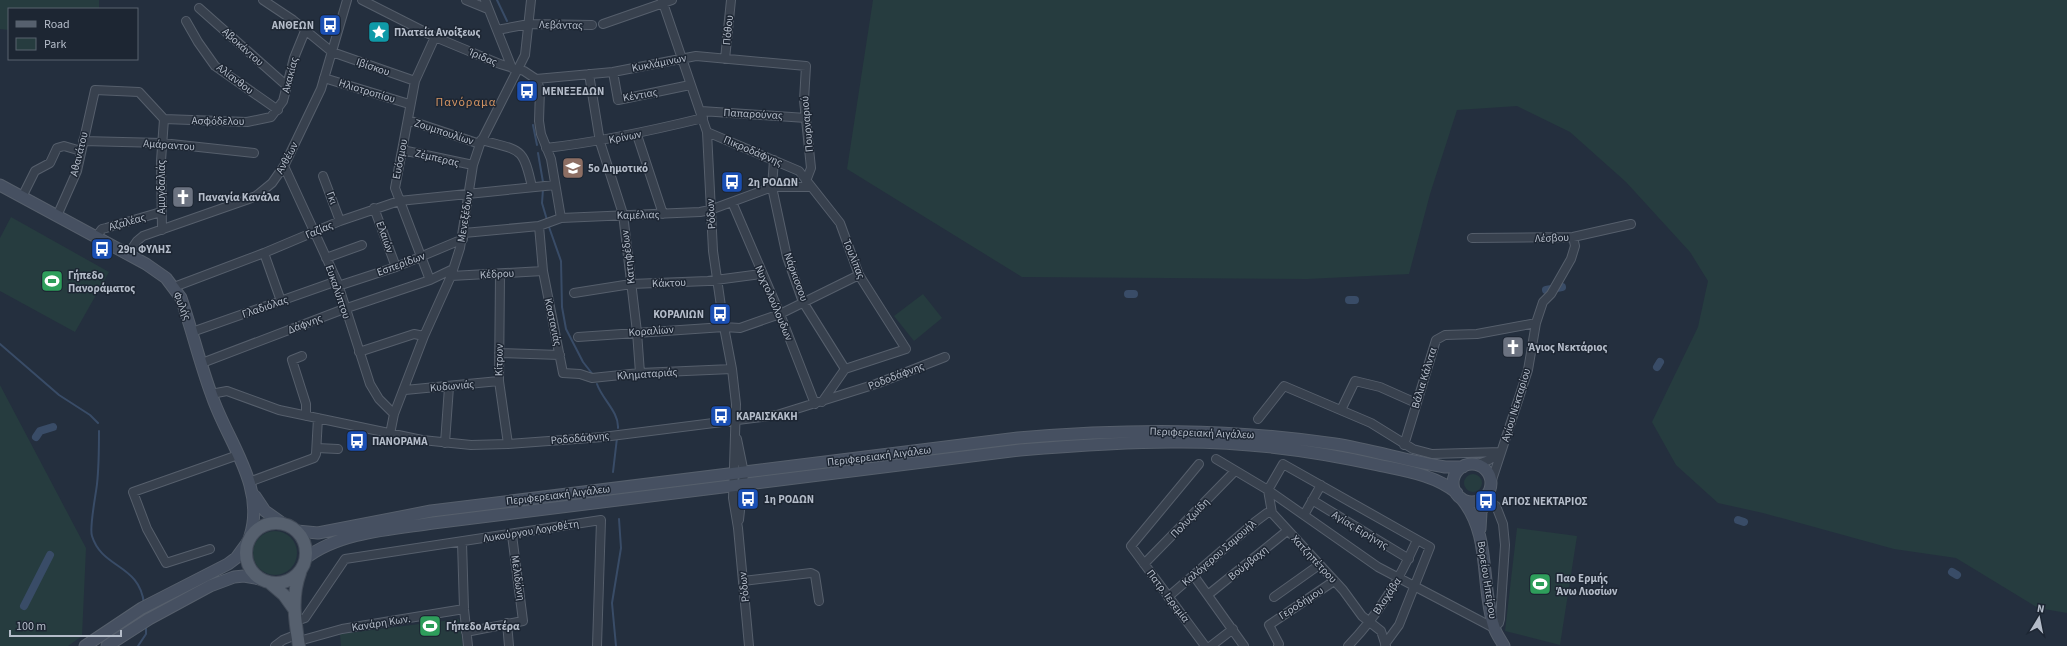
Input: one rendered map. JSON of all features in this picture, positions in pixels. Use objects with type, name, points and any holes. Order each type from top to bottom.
[{"type":"main road","name":"Φυλής","points":[[0,185],[128,254],[160,273],[174,287],[181,298],[220,420],[238,455],[250,487],[255,514],[249,539]]},
{"type":"main road","name":"Περιφερειακή Αιγάλεω","points":[[297,531],[318,533],[431,511],[1018,438],[1096,432],[1172,430],[1228,432],[1297,439],[1349,447],[1444,467],[1463,467]]},
{"type":"main road","name":"Περιφερειακή Αιγάλεω","points":[[306,558],[321,547],[334,542],[395,529],[1020,450],[1098,444],[1172,442],[1265,448],[1367,462],[1428,477],[1447,486],[1459,496]]},
{"type":"main road","points":[[1475,464],[1480,466],[1488,473],[1490,488],[1479,501],[1466,501],[1459,496],[1454,488],[1455,476],[1463,467],[1475,464]]},
{"type":"main road","name":"Φυλής","points":[[250,487],[265,511],[282,523]]},
{"type":"main road","name":"Βορείου Ηπείρου","points":[[1490,488],[1481,512],[1480,532],[1494,628]]},
{"type":"main road","name":"Βορείου Ηπείρου","points":[[1459,496],[1472,514],[1480,532]]},
{"type":"main road","points":[[85,646],[142,608],[205,574],[228,564],[236,558],[249,539],[264,525],[282,523],[297,531],[304,543],[306,558],[294,593],[295,616],[299,640]]},
{"type":"main road","points":[[249,539],[245,553],[247,563],[252,573],[284,595],[295,616]]},
{"type":"main road","points":[[107,646],[149,619],[210,586],[234,577],[244,576],[281,583],[292,579],[301,571]]},
{"type":"main road","points":[[1494,628],[1504,646]]},
{"type":"street","name":"Ιβίσκου","points":[[263,0],[277,8],[332,52],[415,81]]},
{"type":"street","name":"Ανθέων","points":[[128,254],[137,241],[162,230],[256,196],[272,183],[284,166],[317,99],[346,0]]},
{"type":"street","name":"Ίριδας","points":[[362,0],[435,37],[529,73],[536,79]]},
{"type":"street","points":[[466,0],[488,9]]},
{"type":"street","points":[[485,0],[497,30],[516,69]]},
{"type":"street","name":"Μενεξέδων","points":[[390,434],[394,414],[405,390],[424,336],[452,272],[463,236],[473,166],[480,142],[516,69],[525,55],[530,0]]},
{"type":"street","points":[[603,24],[662,1],[672,0]]},
{"type":"street","name":"Πόθου","points":[[725,59],[732,0]]},
{"type":"street","name":"Ρόδων","points":[[662,1],[707,132],[710,210],[717,280],[732,369],[736,421],[733,486],[749,646]]},
{"type":"street","name":"Αβοκάντου","points":[[199,8],[287,86]]},
{"type":"street","name":"Αλίανθου","points":[[186,21],[198,42],[215,66],[278,110]]},
{"type":"street","name":"Λεβάντας","points":[[497,30],[529,24],[592,25]]},
{"type":"street","name":"Ακακίας","points":[[271,117],[278,110],[283,101],[294,58],[305,31]]},
{"type":"street","name":"Ευόσμου","points":[[430,280],[395,188],[408,120],[409,104],[415,81],[435,37]]},
{"type":"street","name":"Κυκλάμινων","points":[[536,79],[613,72],[696,56],[806,66]]},
{"type":"street","name":"Πουρναριού","points":[[806,66],[804,100],[811,168],[808,184]]},
{"type":"street","name":"Κέντιας","points":[[613,72],[618,100],[690,85]]},
{"type":"street","name":"Κατηφέδων","points":[[589,74],[600,142],[623,214],[637,332],[640,373]]},
{"type":"street","name":"Ηλιοτροπίου","points":[[324,78],[409,104]]},
{"type":"street","points":[[536,79],[540,90],[540,128],[551,159],[561,218]]},
{"type":"street","name":"Αθανάτου","points":[[57,216],[77,172],[95,90],[139,92],[164,119]]},
{"type":"street","name":"Παπαρούνας","points":[[702,115],[806,118]]},
{"type":"street","name":"Κρίνων","points":[[546,148],[600,142],[637,135],[702,115]]},
{"type":"street","name":"Ασφόδελου","points":[[164,119],[204,122],[247,122],[271,117]]},
{"type":"street","name":"Αμυγδαλιάς","points":[[162,230],[162,143],[164,119]]},
{"type":"street","name":"Ζουμπουλίων","points":[[408,120],[480,142],[518,150],[526,163],[532,187]]},
{"type":"street","name":"Πικροδάφνης","points":[[707,132],[799,171]]},
{"type":"street","points":[[637,135],[662,214]]},
{"type":"street","name":"Αμάραντου","points":[[83,141],[162,143],[254,153]]},
{"type":"street","points":[[22,197],[35,171],[50,163],[57,148],[64,146],[81,151]]},
{"type":"street","name":"Ζέμπερας","points":[[402,150],[473,166]]},
{"type":"street","name":"Νάρκισσου","points":[[774,160],[772,187],[787,257],[803,302],[845,369]]},
{"type":"street","name":"Ευκαλύπτου","points":[[284,166],[315,231],[337,283],[344,309],[374,392],[394,414]]},
{"type":"street","name":"Τουλίπας","points":[[799,171],[840,223],[859,275],[906,349],[845,369]]},
{"type":"street","name":"Γκι","points":[[323,176],[340,221]]},
{"type":"street","name":"Καμέλιας","points":[[463,236],[539,226],[561,218],[623,214],[662,214],[710,210],[772,187],[808,184]]},
{"type":"street","name":"Γαζίας","points":[[174,287],[264,253],[374,208],[399,201],[555,185]]},
{"type":"street","name":"Νυχτολούλουδων","points":[[732,202],[761,274],[819,403]]},
{"type":"street","name":"Ελαιών","points":[[374,208],[396,266]]},
{"type":"street","name":"Αζαλέας","points":[[96,237],[106,228],[161,212]]},
{"type":"street","name":"Λέσβου","points":[[1472,238],[1573,237],[1631,224]]},
{"type":"street","name":"Καστανιάς","points":[[539,226],[543,271],[560,355],[562,373]]},
{"type":"street","name":"Εσπερίδων","points":[[337,283],[396,266],[422,256],[463,236]]},
{"type":"street","name":"Αγίου Νεκταρίου","points":[[1490,488],[1528,370],[1536,323],[1543,302],[1551,294],[1558,279],[1571,259],[1575,246],[1573,237]]},
{"type":"street","points":[[326,258],[362,245]]},
{"type":"street","points":[[264,253],[280,301]]},
{"type":"street","name":"Κέδρου","points":[[452,272],[500,274],[543,271]]},
{"type":"street","name":"Δάφνης","points":[[202,363],[344,309],[452,272]]},
{"type":"street","name":"Κίτρων","points":[[500,274],[499,381],[508,444]]},
{"type":"street","name":"Κάκτου","points":[[574,293],[631,284],[717,280],[761,274]]},
{"type":"street","name":"Κοραλίων","points":[[578,337],[724,327],[740,328],[780,314],[859,275]]},
{"type":"street","name":"Γλαδιόλας","points":[[192,332],[337,283]]},
{"type":"street","name":"Βάλια Κάλντα","points":[[1404,445],[1433,346],[1440,337],[1478,334],[1536,323]]},
{"type":"street","points":[[359,352],[414,334],[424,336]]},
{"type":"street","points":[[499,352],[560,355]]},
{"type":"street","points":[[302,356],[292,360],[306,404],[306,416]]},
{"type":"street","name":"Ροδοδάφνης","points":[[211,394],[227,391],[265,406],[390,434],[445,443],[471,445],[508,444],[603,437],[736,421],[777,414],[819,403],[876,384],[945,357]]},
{"type":"street","name":"Κληματαριάς","points":[[562,373],[580,374],[592,378],[640,373],[732,369]]},
{"type":"street","points":[[819,403],[845,369]]},
{"type":"street","name":"Κυδωνιάς","points":[[405,390],[449,387],[499,381]]},
{"type":"street","points":[[1341,410],[1355,381],[1380,387],[1416,403]]},
{"type":"street","points":[[1258,419],[1284,386],[1382,428],[1404,445],[1422,453],[1501,452]]},
{"type":"street","points":[[445,443],[449,387]]},
{"type":"street","points":[[250,487],[309,461],[316,454],[318,418]]},
{"type":"street","name":"Ρόδων","points":[[736,435],[744,473],[738,528]]},
{"type":"street","points":[[317,448],[338,449]]},
{"type":"street","points":[[1475,464],[1489,460],[1501,452]]},
{"type":"street","points":[[210,549],[166,563],[146,529],[133,492],[238,455]]},
{"type":"street","points":[[1216,459],[1268,490],[1359,555],[1399,579],[1494,628],[1499,623],[1500,619],[1505,545],[1503,524],[1496,506]]},
{"type":"street","name":"Πατρ. Ιερεμία","points":[[1199,464],[1131,546],[1205,646]]},
{"type":"street","points":[[1268,490],[1283,464],[1430,547],[1399,625],[1386,645]]},
{"type":"street","name":"Πολυζωίδη","points":[[1144,564],[1235,471]]},
{"type":"street","points":[[1304,515],[1321,485]]},
{"type":"street","name":"Χατζηπέτρου","points":[[1268,490],[1272,513],[1334,581],[1362,616],[1381,631],[1386,645]]},
{"type":"street","name":"Αγίας Ειρήνης","points":[[1312,500],[1409,559]]},
{"type":"street","name":"Καλόγερου Σαμουήλ","points":[[1168,597],[1266,513],[1272,513]]},
{"type":"street","name":"Λυκούργου Λογοθέτη","points":[[295,616],[305,618],[345,560],[601,520],[597,646]]},
{"type":"street","name":"Βούρβαχη","points":[[1209,594],[1287,531]]},
{"type":"street","name":"Μελιδώνη","points":[[507,623],[523,621],[512,535]]},
{"type":"street","name":"Βλαχάβα","points":[[1348,646],[1370,623],[1399,579],[1418,540]]},
{"type":"street","points":[[462,542],[464,609],[468,646]]},
{"type":"street","points":[[1274,597],[1319,565]]},
{"type":"street","points":[[743,581],[811,573],[814,575],[819,601]]},
{"type":"street","points":[[1194,576],[1209,594],[1244,646]]},
{"type":"street","name":"Γεροδήμου","points":[[1278,646],[1279,644],[1269,625],[1334,581]]},
{"type":"street","name":"Κανάρη Κων.","points":[[275,646],[283,640],[299,640],[342,629],[464,609]]},
{"type":"street","points":[[466,632],[507,623],[509,646]]},
{"type":"street","points":[[1211,646],[1233,629]]},
{"type":"green space","points":[[0,0],[99,0],[99,8],[8,8],[8,30],[0,29]]},
{"type":"green space","points":[[873,0],[2067,0],[2067,613],[2038,608],[1956,558],[1894,549],[1763,513],[1718,503],[1676,465],[1652,422],[1698,327],[1708,281],[1690,252],[1626,182],[1570,132],[1517,106],[1457,110],[1430,194],[1409,274],[1307,279],[1022,277],[847,169]]},
{"type":"green space","name":"Γήπεδο Πανοράματος","points":[[11,217],[109,272],[75,332],[0,291],[0,238]]},
{"type":"green space","points":[[923,294],[942,318],[914,341],[894,316]]},
{"type":"green space","points":[[0,385],[86,548],[82,636],[68,646],[0,646]]},
{"type":"green space","points":[[1469,474],[1477,474],[1482,479],[1480,490],[1477,492],[1469,492],[1464,487],[1464,479]]},
{"type":"green space","name":"Παο Ερμής Άνω Λιοσίων","points":[[1517,528],[1577,536],[1560,645],[1505,631]]},
{"type":"green space","points":[[275,531],[287,535],[293,541],[297,553],[293,565],[287,571],[275,575],[263,571],[257,565],[253,553],[257,541],[263,535]]},
{"type":"green space","name":"Γήπεδο Αστέρα","points":[[459,619],[463,646],[341,646],[340,634]]},
{"type":"waterway","points":[[497,0],[507,21]]},
{"type":"waterway","points":[[533,125],[537,145]]},
{"type":"waterway","points":[[538,153],[543,182]]},
{"type":"waterway","points":[[543,189],[542,203],[547,220]]},
{"type":"waterway","points":[[549,227],[561,261],[562,307],[566,329],[583,362],[594,376]]},
{"type":"waterway","points":[[1546,290],[1562,287]]},
{"type":"waterway","points":[[1128,294],[1134,294]]},
{"type":"waterway","points":[[1349,300],[1355,300]]},
{"type":"waterway","points":[[0,344],[59,395],[90,415],[98,423]]},
{"type":"waterway","points":[[1657,367],[1660,362]]},
{"type":"waterway","points":[[597,384],[599,390],[616,416],[618,428]]},
{"type":"waterway","points":[[36,437],[40,431],[53,427]]},
{"type":"waterway","points":[[99,431],[98,471],[92,519],[92,536],[97,547],[104,555],[136,581],[141,591],[144,604]]},
{"type":"waterway","points":[[613,472],[617,438]]},
{"type":"waterway","points":[[616,646],[612,603],[621,548],[619,519]]},
{"type":"waterway","points":[[1738,520],[1744,522]]},
{"type":"waterway","points":[[24,606],[50,555]]},
{"type":"waterway","points":[[1952,572],[1957,575]]},
{"type":"waterway","points":[[138,646],[146,634],[146,626]]},
{"type":"place","name":"ΑΝΘΕΩΝ","points":[[330,25]]},
{"type":"place","name":"Πλατεία Ανοίξεως","points":[[379,32]]},
{"type":"place","name":"ΜΕΝΕΞΕΔΩΝ","points":[[527,91]]},
{"type":"place","name":"5ο Δημοτικό","points":[[573,168]]},
{"type":"place","name":"2η ΡΟΔΩΝ","points":[[732,182]]},
{"type":"place","name":"Παναγία Κανάλα","points":[[183,197]]},
{"type":"place","name":"29η ΦΥΛΗΣ","points":[[102,249]]},
{"type":"place","name":"Γήπεδο Πανοράματος","points":[[52,281]]},
{"type":"place","name":"ΚΟΡΑΛΙΩΝ","points":[[720,314]]},
{"type":"place","name":"Άγιος Νεκτάριος","points":[[1513,347]]},
{"type":"place","name":"ΚΑΡΑΙΣΚΑΚΗ","points":[[721,416]]},
{"type":"place","name":"ΠΑΝΟΡΑΜΑ","points":[[357,441]]},
{"type":"place","name":"1η ΡΟΔΩΝ","points":[[748,499]]},
{"type":"place","name":"ΑΓΙΟΣ ΝΕΚΤΑΡΙΟΣ","points":[[1486,501]]},
{"type":"place","name":"Παο Ερμής Άνω Λιοσίων","points":[[1540,584]]},
{"type":"place","name":"Γήπεδο Αστέρα","points":[[430,626]]},
{"type":"district","name":"Πανόραμα","points":[[466,102]]}]
